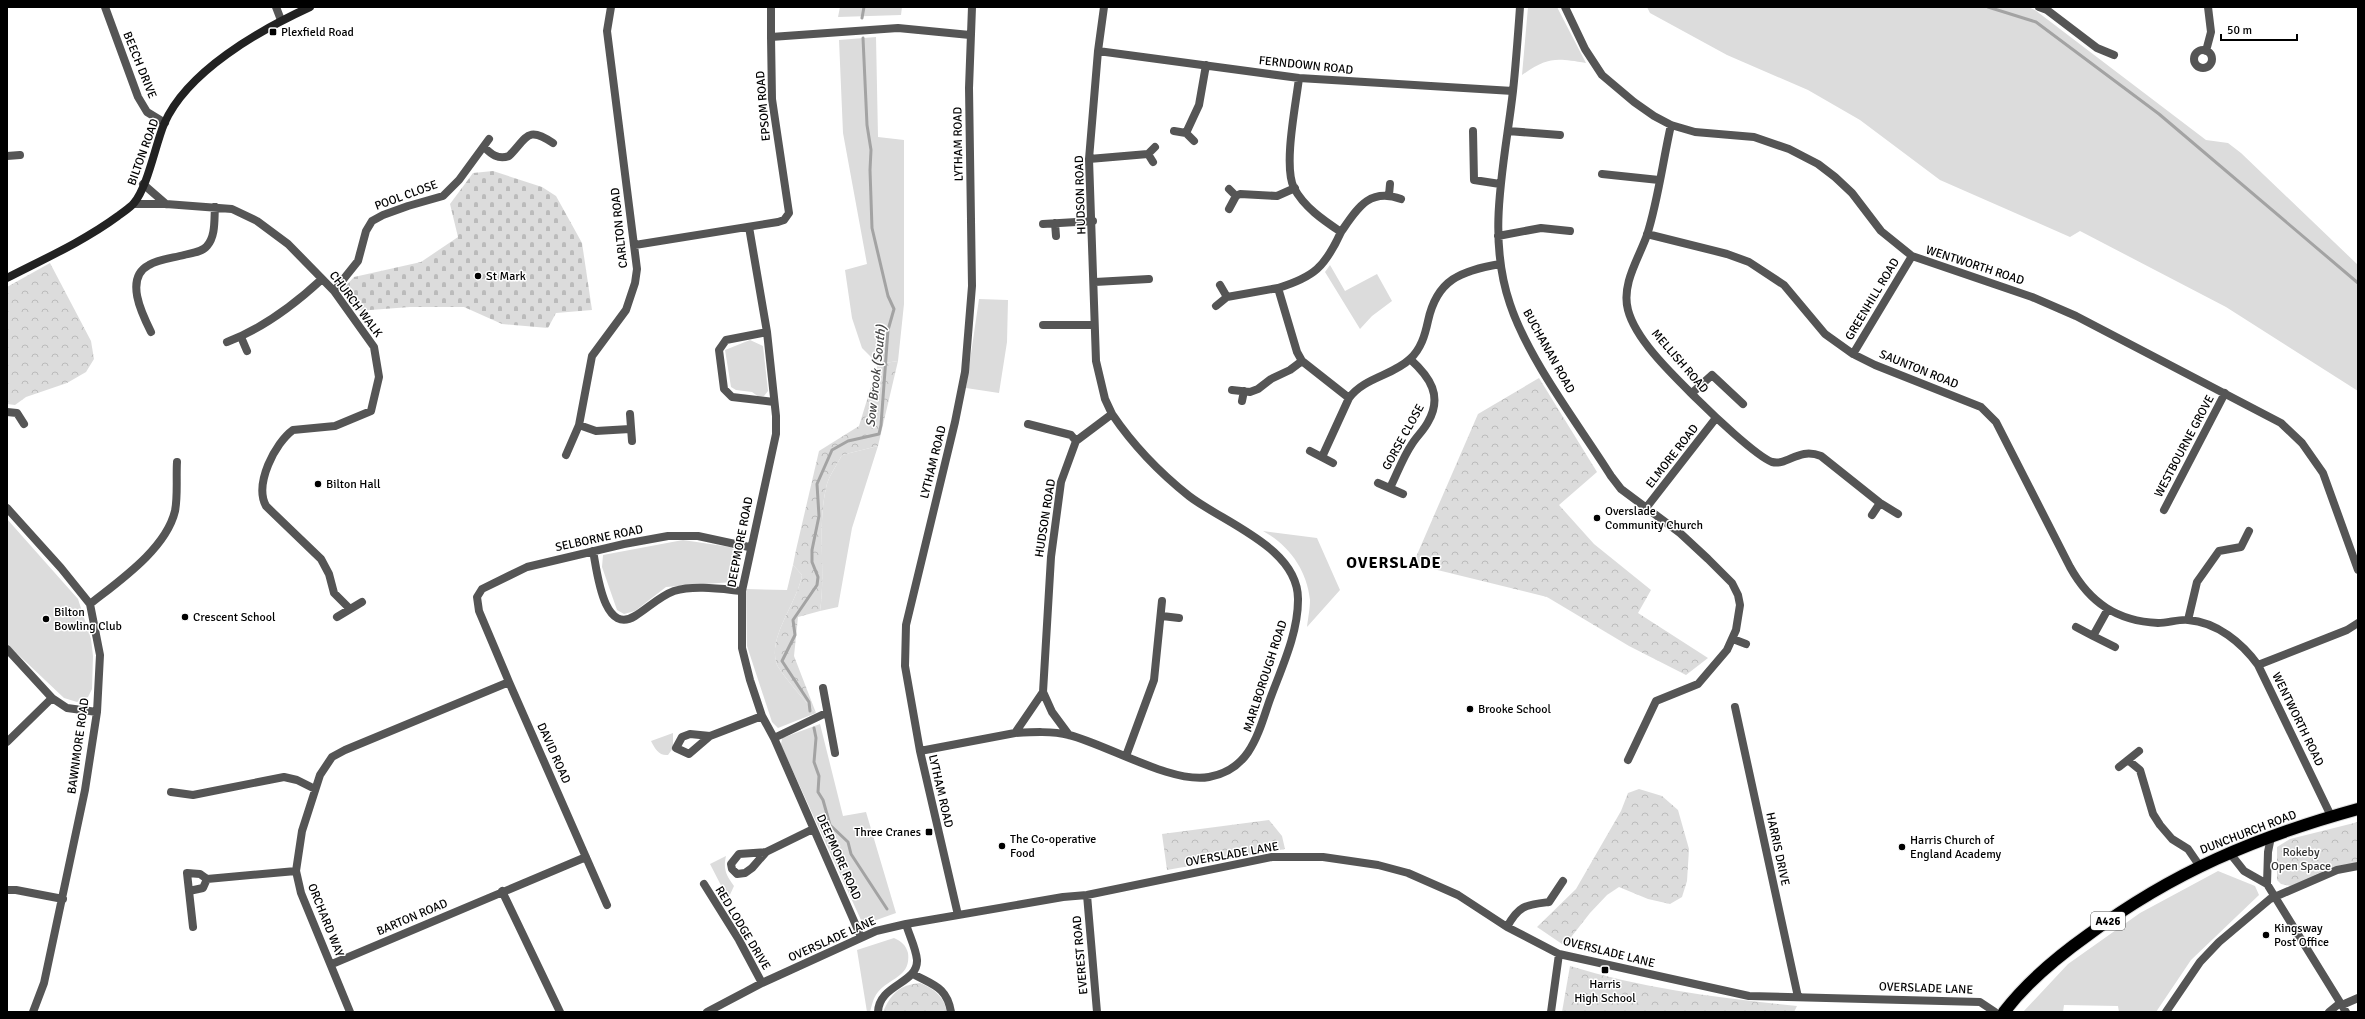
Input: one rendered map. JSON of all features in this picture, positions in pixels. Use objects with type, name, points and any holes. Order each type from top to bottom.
[{"type":"highway","name":"DUNCHURCH ROAD","points":[[2004,1012],[2015,997],[2037,976],[2073,946],[2161,886],[2199,865],[2229,852],[2331,816],[2358,809]]},
{"type":"main road","name":"BILTON ROAD","points":[[7,278],[108,223],[134,204],[143,184],[164,123],[193,83],[221,59],[281,20],[310,7]]},
{"type":"street","name":"BEECH DRIVE","points":[[105,7],[138,97],[147,112],[164,123]]},
{"type":"street","points":[[276,7],[281,20]]},
{"type":"street","name":"CARLTON ROAD","points":[[566,455],[578,425],[592,356],[622,317],[636,282],[635,245],[607,31],[611,7]]},
{"type":"street","points":[[771,7],[771,37],[892,28],[970,35]]},
{"type":"street","name":"LYTHAM ROAD","points":[[958,915],[920,751],[904,666],[906,625],[955,422],[965,372],[972,286],[970,35],[972,7]]},
{"type":"street","name":"HUDSON ROAD","points":[[1104,7],[1098,51],[1090,159],[1096,361],[1101,385],[1112,414]]},
{"type":"street","name":"BUCHANAN ROAD","points":[[1520,7],[1513,91],[1500,184],[1498,236],[1500,264],[1511,306],[1545,373],[1611,476],[1621,489],[1680,533],[1732,583],[1738,595],[1740,605],[1733,639],[1725,652],[1698,684],[1656,701],[1628,760]]},
{"type":"street","name":"WENTWORTH ROAD","points":[[1564,7],[1585,49],[1602,75],[1634,102],[1671,125],[1695,132],[1754,137],[1789,149],[1818,164],[1852,193],[1881,231],[1912,256],[2032,297],[2076,316],[2281,423],[2302,443],[2323,474],[2358,570]]},
{"type":"street","points":[[2039,7],[2047,10],[2097,48],[2114,55]]},
{"type":"street","points":[[2206,51],[2211,32],[2208,7]]},
{"type":"street","name":"EPSOM ROAD","points":[[635,245],[784,220],[789,213],[772,99],[771,37]]},
{"type":"street","name":"FERNDOWN ROAD","points":[[1098,51],[1299,78],[1513,91]]},
{"type":"street","points":[[1186,133],[1199,105],[1206,65]]},
{"type":"street","points":[[1299,78],[1290,155],[1290,168],[1295,188],[1319,217],[1341,232]]},
{"type":"street","name":"MELLISH ROAD","points":[[1671,125],[1647,234],[1631,274],[1626,300],[1633,323],[1648,345],[1692,394],[1716,418],[1772,462],[1780,462],[1803,452],[1812,452],[1821,456],[1880,503],[1898,514]]},
{"type":"street","points":[[1174,131],[1186,133],[1194,141]]},
{"type":"street","points":[[1473,131],[1474,180],[1500,184]]},
{"type":"street","points":[[1508,131],[1560,135]]},
{"type":"street","points":[[484,147],[493,155],[501,158],[509,156],[523,139],[530,134],[536,133],[554,144]]},
{"type":"street","name":"POOL CLOSE","points":[[334,292],[358,261],[366,231],[372,221],[383,215],[408,206],[443,196],[459,180],[489,140]]},
{"type":"street","points":[[1090,159],[1151,158],[1155,147]]},
{"type":"street","points":[[7,156],[20,155]]},
{"type":"street","points":[[1602,174],[1659,180]]},
{"type":"street","points":[[143,184],[166,204]]},
{"type":"street","points":[[1389,195],[1390,184]]},
{"type":"street","points":[[1236,196],[1252,194],[1267,197],[1277,196],[1295,188]]},
{"type":"street","points":[[1229,189],[1236,196]]},
{"type":"street","points":[[1216,306],[1228,297],[1278,288],[1299,281],[1317,271],[1330,255],[1341,232],[1364,202],[1372,198],[1389,195],[1401,200]]},
{"type":"street","points":[[1229,209],[1236,196]]},
{"type":"street","name":"CHURCH WALK","points":[[134,204],[215,207],[232,209],[241,212],[271,230],[322,279],[334,292],[370,341],[376,354],[379,382],[372,409],[368,414],[339,425],[296,429],[290,432],[265,468],[263,500],[266,506],[321,559],[329,574],[334,593],[350,608]]},
{"type":"street","points":[[150,332],[140,309],[136,293],[139,278],[148,265],[199,250],[208,245],[213,234],[215,207]]},
{"type":"street","points":[[1043,224],[1093,221]]},
{"type":"street","points":[[1055,224],[1056,236]]},
{"type":"street","name":"DEEPMORE ROAD","points":[[749,227],[767,332],[776,434],[749,547],[742,591],[742,648],[750,680],[762,716],[774,738],[861,937]]},
{"type":"street","points":[[1498,236],[1541,228],[1570,231]]},
{"type":"street","name":"SAUNTON ROAD","points":[[1647,234],[1727,254],[1749,262],[1784,285],[1825,334],[1853,354],[1875,365],[1981,407],[1996,422],[2081,585],[2108,609],[2141,621],[2160,623],[2188,620],[2212,626],[2245,647],[2258,665]]},
{"type":"street","name":"GREENHILL ROAD","points":[[1853,354],[1912,256]]},
{"type":"street","points":[[1322,458],[1349,398],[1363,384],[1410,359],[1422,341],[1430,312],[1439,291],[1450,280],[1469,270],[1500,264]]},
{"type":"street","points":[[228,342],[240,337],[292,306],[322,279]]},
{"type":"street","points":[[1094,282],[1149,279]]},
{"type":"street","points":[[1220,285],[1228,297]]},
{"type":"street","points":[[1278,288],[1297,352],[1302,360],[1349,398]]},
{"type":"street","points":[[1043,325],[1094,325]]},
{"type":"street","points":[[767,332],[726,340],[719,350],[724,390],[728,396],[774,402]]},
{"type":"street","points":[[240,337],[247,351]]},
{"type":"street","name":"GORSE CLOSE","points":[[1390,488],[1412,443],[1428,422],[1434,404],[1435,394],[1432,384],[1421,369],[1410,359]]},
{"type":"street","points":[[1232,390],[1244,391],[1258,389],[1271,379],[1290,370],[1302,360]]},
{"type":"street","points":[[1692,394],[1712,375],[1743,404]]},
{"type":"street","points":[[1242,401],[1244,391]]},
{"type":"street","name":"WESTBOURNE GROVE","points":[[2164,510],[2225,393]]},
{"type":"street","points":[[7,412],[17,413],[24,424]]},
{"type":"street","points":[[630,414],[632,441]]},
{"type":"street","points":[[1028,424],[1071,435],[1076,441],[1112,414]]},
{"type":"street","name":"MARLBOROUGH ROAD","points":[[1015,733],[1044,732],[1069,735],[1182,777],[1196,778],[1220,774],[1246,757],[1257,738],[1286,654],[1296,620],[1298,599],[1294,580],[1284,563],[1271,548],[1188,495],[1137,447],[1112,414]]},
{"type":"street","name":"ELMORE ROAD","points":[[1646,508],[1716,418]]},
{"type":"street","points":[[578,425],[596,431],[630,429]]},
{"type":"street","name":"HUDSON ROAD","points":[[1043,692],[1051,557],[1061,482],[1076,441]]},
{"type":"street","points":[[1310,451],[1333,463]]},
{"type":"street","points":[[90,604],[126,576],[168,530],[175,510],[177,462]]},
{"type":"street","name":"GORSE CLOSE","points":[[1378,483],[1403,494]]},
{"type":"street","points":[[1872,515],[1880,503]]},
{"type":"street","name":"BAWNMORE ROAD","points":[[7,508],[61,568],[90,604],[100,655],[97,712],[85,790],[63,900],[44,983],[33,1012]]},
{"type":"street","points":[[2188,620],[2197,582],[2219,551],[2241,547],[2249,531]]},
{"type":"street","name":"SELBORNE ROAD","points":[[479,611],[477,596],[482,589],[527,566],[668,536],[698,536],[749,547]]},
{"type":"street","points":[[592,551],[602,594],[610,612],[621,620],[630,619],[675,591],[742,591]]},
{"type":"street","points":[[1126,756],[1154,680],[1162,616],[1162,601]]},
{"type":"street","points":[[337,617],[362,602]]},
{"type":"street","points":[[2094,636],[2108,609]]},
{"type":"street","name":"DAVID ROAD","points":[[479,611],[608,905]]},
{"type":"street","points":[[1162,616],[1179,618]]},
{"type":"street","name":"WENTWORTH ROAD","points":[[2331,816],[2258,665],[2347,630],[2358,623]]},
{"type":"street","points":[[2076,627],[2115,647]]},
{"type":"street","points":[[1733,639],[1746,644]]},
{"type":"street","points":[[7,649],[52,698],[67,708],[97,712]]},
{"type":"street","name":"ORCHARD WAY","points":[[350,1012],[332,964],[301,893],[296,871],[302,831],[315,789],[326,766],[332,756],[338,753],[509,682]]},
{"type":"street","points":[[823,688],[826,713],[834,753]]},
{"type":"street","points":[[920,751],[1015,733],[1043,692]]},
{"type":"street","points":[[1043,692],[1052,712],[1069,735]]},
{"type":"street","points":[[7,742],[52,698]]},
{"type":"street","name":"HARRIS DRIVE","points":[[1736,707],[1798,997]]},
{"type":"street","points":[[774,738],[826,713]]},
{"type":"street","points":[[710,736],[762,716]]},
{"type":"street","points":[[2119,767],[2129,761],[2139,751]]},
{"type":"street","points":[[2129,761],[2140,770],[2154,814],[2160,825],[2172,839],[2188,849],[2199,865]]},
{"type":"street","points":[[171,792],[192,795],[284,777],[297,780],[315,789]]},
{"type":"street","points":[[766,852],[813,829]]},
{"type":"street","points":[[2267,884],[2268,852],[2271,837]]},
{"type":"street","points":[[2229,852],[2244,871],[2267,884],[2343,1007]]},
{"type":"street","name":"BARTON ROAD","points":[[332,964],[502,891],[586,857]]},
{"type":"street","name":"OVERSLADE LANE","points":[[707,1012],[762,983],[861,937],[906,924],[1063,897],[1086,895],[1272,857],[1322,857],[1378,865],[1408,873],[1458,895],[1507,927],[1559,954],[1749,996],[1980,1002],[1995,1012]]},
{"type":"street","points":[[2166,1012],[2204,957],[2236,926],[2274,896],[2337,870],[2358,866]]},
{"type":"street","points":[[193,927],[187,873],[200,874],[207,879],[296,871]]},
{"type":"street","points":[[189,890],[204,888],[207,879]]},
{"type":"street","points":[[1507,927],[1514,913],[1524,906],[1549,902],[1563,881]]},
{"type":"street","name":"RED LODGE DRIVE","points":[[704,884],[739,940],[762,983]]},
{"type":"street","points":[[7,890],[16,890],[63,900]]},
{"type":"street","points":[[502,891],[560,1012]]},
{"type":"street","name":"EVEREST ROAD","points":[[1086,895],[1097,1012]]},
{"type":"street","points":[[878,1012],[878,1008],[890,988],[913,974],[917,960],[906,924]]},
{"type":"street","points":[[1551,1012],[1559,954]]},
{"type":"street","points":[[913,974],[942,990],[949,1002],[951,1012]]},
{"type":"street","points":[[2329,1012],[2343,1007],[2358,998]]},
{"type":"green space","points":[[840,7],[902,7],[901,15],[838,17]]},
{"type":"green space","points":[[1528,7],[1557,7],[1586,63],[1567,60],[1552,60],[1531,69],[1522,75]]},
{"type":"green space","points":[[1647,7],[2028,7],[2035,10],[2206,140],[2228,143],[2241,153],[2358,265],[2358,391],[2226,307],[2080,231],[2070,237],[1940,180],[1860,120],[1808,90],[1727,55],[1650,13]]},
{"type":"green space","points":[[876,37],[878,137],[904,140],[904,304],[898,361],[878,364],[862,348],[852,318],[845,270],[867,264],[843,133],[839,40]]},
{"type":"green space","points":[[493,171],[542,187],[556,196],[582,243],[592,310],[556,313],[548,328],[502,324],[464,307],[410,307],[357,311],[341,291],[354,277],[421,262],[458,237],[450,204],[473,173]]},
{"type":"green space","points":[[50,263],[91,341],[94,359],[86,372],[67,383],[26,397],[15,405],[7,404],[7,287]]},
{"type":"green space","points":[[1330,265],[1345,291],[1377,274],[1392,301],[1372,316],[1360,329],[1325,272]]},
{"type":"green space","points":[[979,299],[1008,300],[1007,342],[999,393],[966,388]]},
{"type":"green space","points":[[750,340],[763,346],[768,391],[764,396],[759,397],[752,392],[736,390],[731,387],[725,350]]},
{"type":"green space","points":[[898,361],[878,446],[842,455],[826,488],[822,519],[822,596],[820,611],[798,617],[794,656],[816,713],[782,672],[776,662],[775,652],[776,641],[784,619],[795,597],[802,575],[793,565],[819,451],[859,426],[878,364]]},
{"type":"green space","points":[[1539,378],[1597,472],[1559,505],[1594,544],[1651,590],[1638,613],[1708,658],[1686,675],[1629,646],[1547,597],[1413,564],[1478,414]]},
{"type":"green space","points":[[878,446],[852,528],[838,607],[820,611],[822,596],[822,519],[823,503],[827,484],[842,455]]},
{"type":"green space","name":"Bilton Bowling Club","points":[[7,519],[78,599],[91,639],[93,656],[92,689],[88,697],[77,702],[64,698],[7,644]]},
{"type":"green space","points":[[1263,531],[1317,538],[1340,590],[1307,627],[1310,600],[1301,569],[1289,551],[1281,543]]},
{"type":"green space","points":[[683,540],[730,547],[737,551],[738,567],[732,582],[666,587],[635,611],[624,614],[617,610],[602,567],[603,555]]},
{"type":"green space","points":[[793,565],[802,575],[795,597],[784,619],[776,641],[776,662],[787,680],[816,713],[778,728],[772,722],[747,646],[746,589],[787,590]]},
{"type":"green space","points":[[820,724],[843,816],[866,812],[896,913],[868,923],[861,920],[781,745],[782,738]]},
{"type":"green space","points":[[673,733],[673,748],[668,755],[660,753],[651,741]]},
{"type":"green space","points":[[1639,789],[1662,796],[1678,810],[1689,849],[1687,881],[1682,897],[1670,904],[1648,899],[1619,887],[1607,895],[1590,913],[1568,941],[1562,944],[1537,927],[1576,889],[1621,811],[1628,793]]},
{"type":"green space","points":[[1269,820],[1282,836],[1285,849],[1167,870],[1162,834]]},
{"type":"green space","name":"Rokeby Open Space","points":[[2358,822],[2358,862],[2336,867],[2291,886],[2281,884],[2277,880],[2277,847],[2290,839]]},
{"type":"green space","points":[[726,856],[726,872],[734,886],[728,899],[710,864]]},
{"type":"green space","points":[[2218,871],[2255,886],[2259,895],[2191,960],[2156,1012],[2119,1012],[2118,1006],[2064,1005],[2063,1012],[2023,1012],[2068,964],[2140,913]]},
{"type":"green space","points":[[894,938],[899,940],[907,950],[908,961],[906,967],[899,976],[878,992],[870,1012],[867,1012],[857,950]]},
{"type":"green space","points":[[1570,966],[1654,987],[1740,1000],[1797,1006],[1794,1012],[1562,1012]]},
{"type":"green space","points":[[920,983],[930,988],[941,997],[946,1006],[947,1012],[883,1012],[889,1000],[901,988]]},
{"type":"waterway","name":"Sow Brook (South)","points":[[862,18],[864,7]]},
{"type":"waterway","points":[[1988,7],[2036,22],[2159,114],[2358,283]]},
{"type":"waterway","name":"Sow Brook (South)","points":[[810,711],[809,702],[782,661],[795,635],[793,620],[817,585],[818,577],[812,562],[812,550],[819,516],[817,484],[832,450],[848,441],[879,434],[881,425],[888,330],[894,309],[888,296],[872,228],[870,170],[871,150],[867,125],[863,38]]},
{"type":"waterway","name":"Sow Brook (South)","points":[[814,728],[816,738],[814,762],[819,776],[818,792],[823,800],[830,825],[848,842],[851,854],[887,909]]},
{"type":"place","name":"Plexfield Road","points":[[273,32]]},
{"type":"place","name":"St Mark","points":[[478,276]]},
{"type":"place","name":"Bilton Hall","points":[[318,484]]},
{"type":"place","name":"Overslade Community Church","points":[[1597,518]]},
{"type":"place","name":"Crescent School","points":[[185,617]]},
{"type":"place","name":"Bilton Bowling Club","points":[[46,619]]},
{"type":"place","name":"Brooke School","points":[[1470,709]]},
{"type":"place","name":"Three Cranes","points":[[929,832]]},
{"type":"place","name":"The Co-operative Food","points":[[1002,846]]},
{"type":"place","name":"Harris Church of England Academy","points":[[1902,847]]},
{"type":"place","name":"Kingsway Post Office","points":[[2266,935]]},
{"type":"place","name":"Harris High School","points":[[1605,970]]},
{"type":"district","name":"OVERSLADE","points":[[1394,562]]}]
